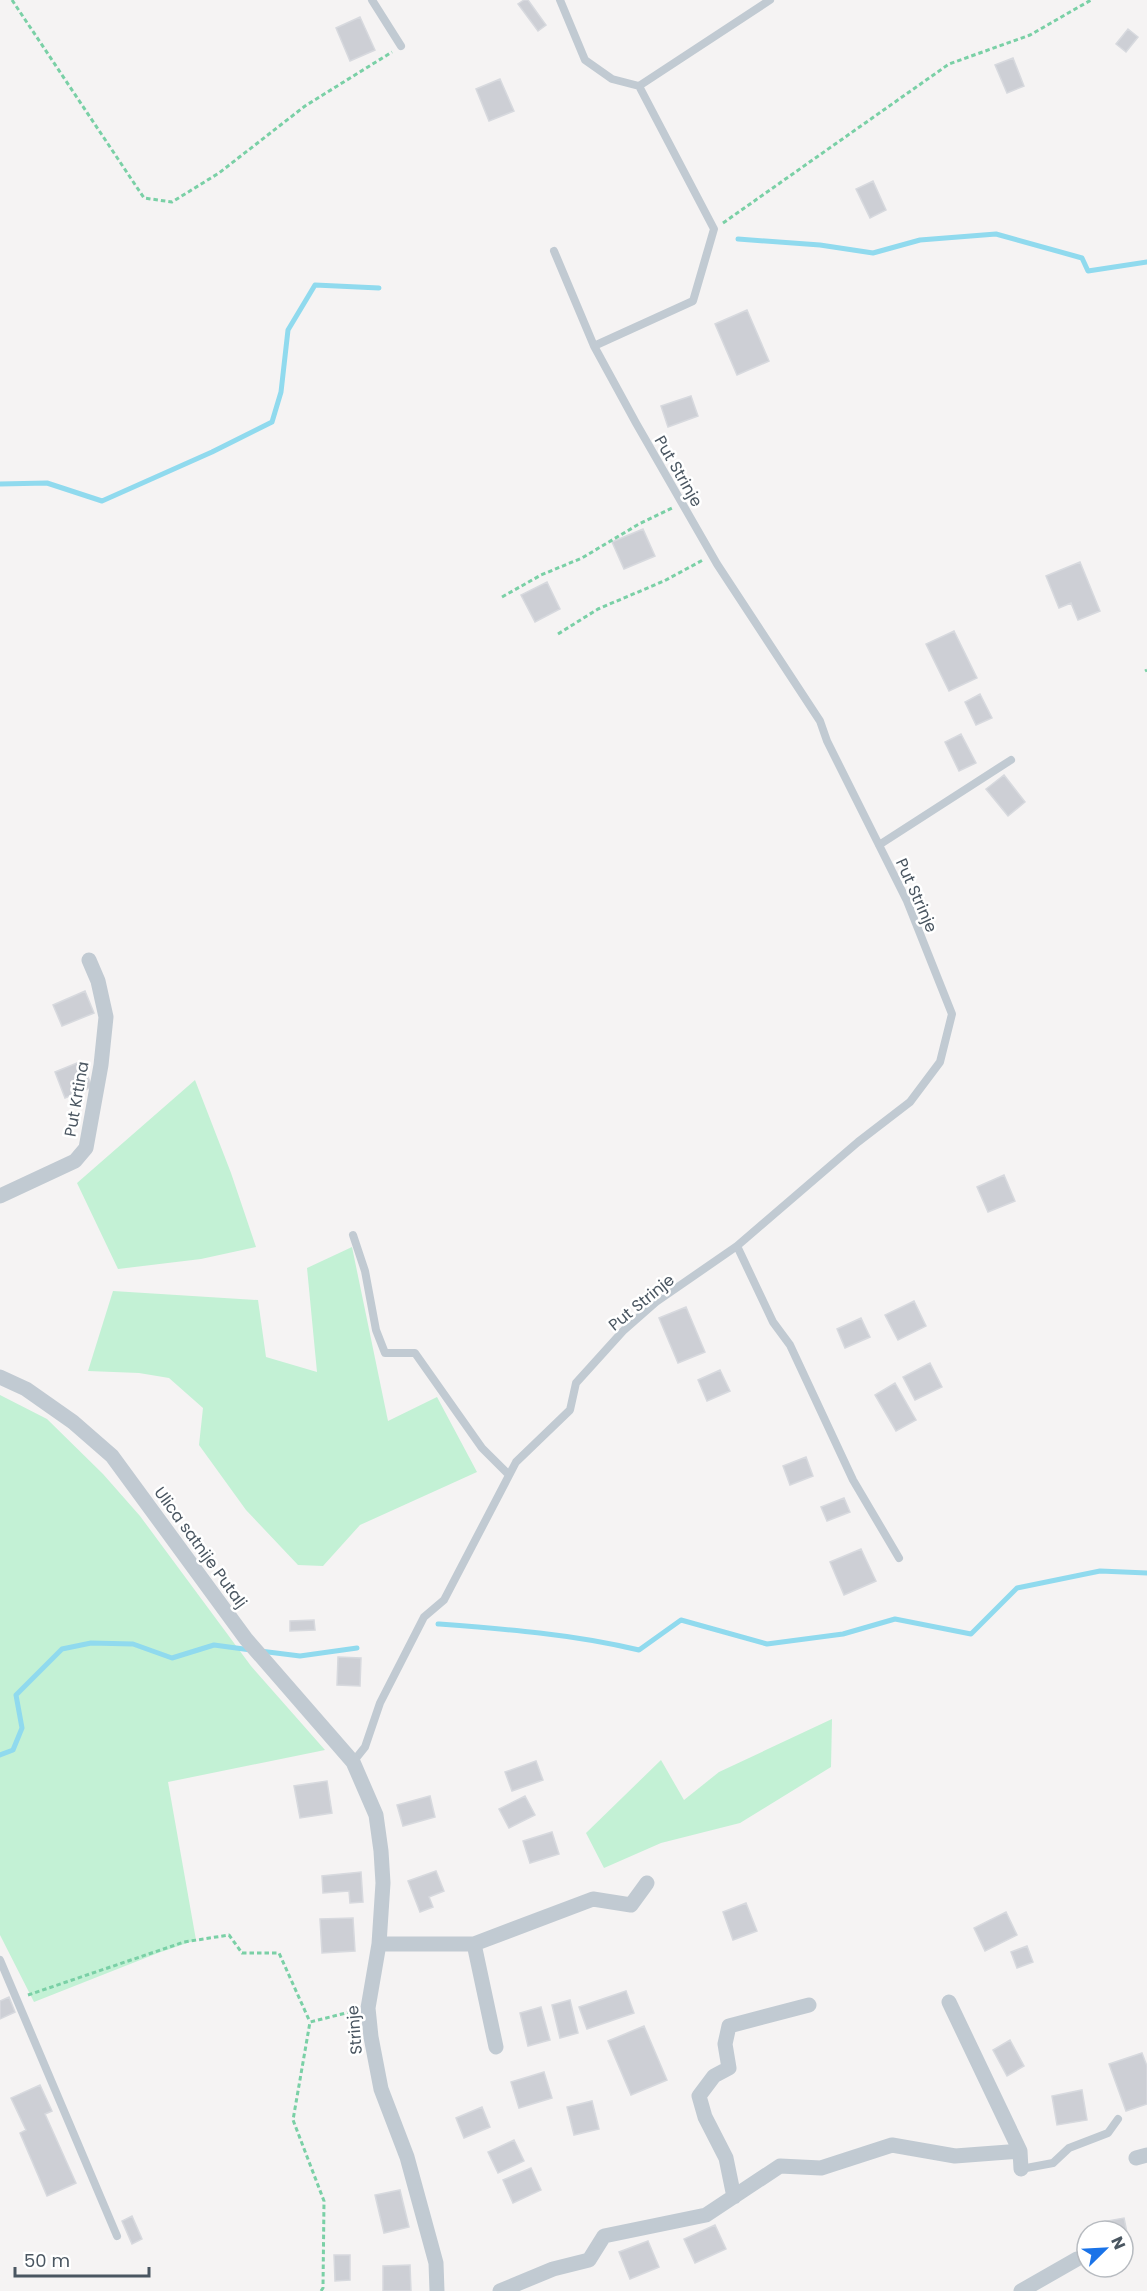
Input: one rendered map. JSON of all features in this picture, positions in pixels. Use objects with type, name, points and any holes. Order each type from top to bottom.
[{"type":"street","name":"Put Krtina","points":[[0,1196],[75,1161],[86,1148],[101,1065],[106,1017],[98,981],[89,960]]},
{"type":"street","name":"Ulica satnije Putalj","points":[[0,1377],[26,1389],[74,1422],[112,1456],[246,1639],[353,1762]]},
{"type":"street","name":"Strinje","points":[[353,1762],[376,1815],[383,1883],[379,1944],[368,2008],[381,2089],[406,2157],[436,2263],[436,2291]]},
{"type":"street","points":[[379,1944],[474,1944],[593,1899],[631,1905],[647,1883]]},
{"type":"street","points":[[474,1944],[496,2047]]},
{"type":"street","points":[[949,2002],[1020,2151],[1021,2169]]},
{"type":"street","points":[[734,2197],[726,2158],[705,2117],[699,2096],[714,2076],[729,2068],[725,2044],[729,2026],[809,2005]]},
{"type":"street","points":[[500,2291],[553,2269],[589,2260],[604,2236],[706,2215],[780,2166],[821,2168],[892,2145],[955,2156],[1020,2151]]},
{"type":"street","points":[[1021,2291],[1075,2260]]},
{"type":"lane","points":[[372,0],[402,46]]},
{"type":"lane","points":[[560,0],[585,60],[612,79],[639,86],[714,229],[693,301],[594,346]]},
{"type":"lane","points":[[639,86],[770,0]]},
{"type":"lane","name":"Put Strinje","points":[[353,1762],[365,1747],[380,1702],[424,1617],[444,1600],[516,1462],[570,1410],[576,1383],[623,1330],[656,1302],[737,1246],[858,1142],[910,1102],[940,1062],[952,1014],[907,901],[827,741],[820,721],[712,555],[636,423],[594,346],[554,251]]},
{"type":"lane","points":[[879,845],[1011,760]]},
{"type":"lane","points":[[353,1235],[365,1271],[376,1330],[386,1353],[415,1353],[482,1448],[509,1475]]},
{"type":"lane","points":[[737,1246],[773,1322],[790,1345],[853,1480],[898,1558]]},
{"type":"lane","points":[[0,1960],[117,2236]]},
{"type":"lane","points":[[1021,2169],[1053,2163],[1069,2148],[1108,2133],[1118,2119]]},
{"type":"path","points":[[12,0],[144,198],[172,201],[219,173],[305,106],[402,46]]},
{"type":"path","points":[[714,229],[949,64],[1030,35],[1090,0]]},
{"type":"path","points":[[502,597],[541,575],[582,558],[639,524],[682,503]]},
{"type":"path","points":[[558,634],[598,609],[664,581],[712,555]]},
{"type":"path","points":[[18,1999],[184,1942],[229,1935],[242,1953],[279,1953],[310,2022],[293,2120],[324,2200],[323,2288],[321,2291]]},
{"type":"path","points":[[310,2022],[368,2008]]},
{"type":"green space","points":[[195,1080],[231,1173],[256,1247],[201,1259],[118,1269],[77,1183]]},
{"type":"green space","points":[[352,1247],[388,1421],[437,1397],[477,1472],[360,1525],[323,1566],[298,1565],[246,1510],[199,1445],[203,1408],[169,1378],[139,1373],[88,1371],[113,1291],[258,1300],[266,1357],[317,1372],[307,1268]]},
{"type":"green space","points":[[0,1395],[47,1419],[103,1474],[140,1516],[251,1666],[325,1750],[168,1782],[196,1940],[34,2002],[0,1935]]},
{"type":"green space","points":[[832,1719],[831,1767],[740,1823],[661,1843],[604,1868],[586,1833],[661,1760],[684,1800],[719,1772]]},
{"type":"building","points":[[528,0],[546,25],[538,31],[518,4]]},
{"type":"building","points":[[360,17],[375,50],[350,61],[336,28]]},
{"type":"building","points":[[1128,29],[1138,37],[1126,52],[1116,44]]},
{"type":"building","points":[[1013,58],[1024,86],[1007,93],[995,65]]},
{"type":"building","points":[[500,79],[514,111],[489,121],[476,89]]},
{"type":"building","points":[[873,181],[886,210],[870,218],[856,189]]},
{"type":"building","points":[[747,310],[769,361],[737,375],[715,324]]},
{"type":"building","points":[[691,396],[698,416],[668,427],[661,406]]},
{"type":"building","points":[[643,529],[655,556],[624,569],[612,542]]},
{"type":"building","points":[[1080,562],[1100,611],[1078,620],[1071,603],[1059,608],[1046,576]]},
{"type":"building","points":[[547,582],[560,609],[535,622],[521,595]]},
{"type":"building","points":[[954,631],[977,678],[949,691],[926,644]]},
{"type":"building","points":[[980,694],[992,718],[976,725],[965,702]]},
{"type":"building","points":[[961,734],[976,763],[959,771],[945,742]]},
{"type":"building","points":[[1004,775],[1025,802],[1008,816],[986,789]]},
{"type":"building","points":[[85,991],[94,1013],[62,1026],[53,1005]]},
{"type":"building","points":[[82,1061],[92,1087],[65,1098],[55,1072]]},
{"type":"building","points":[[1004,1175],[1015,1201],[988,1212],[977,1187]]},
{"type":"building","points":[[914,1301],[926,1326],[898,1340],[885,1315]]},
{"type":"building","points":[[686,1307],[705,1352],[678,1363],[659,1318]]},
{"type":"building","points":[[861,1318],[870,1337],[845,1348],[837,1329]]},
{"type":"building","points":[[930,1363],[942,1387],[915,1400],[903,1377]]},
{"type":"building","points":[[720,1370],[730,1391],[707,1401],[698,1380]]},
{"type":"building","points":[[895,1383],[916,1420],[896,1431],[875,1395]]},
{"type":"building","points":[[806,1457],[813,1476],[790,1485],[783,1466]]},
{"type":"building","points":[[844,1498],[850,1512],[827,1521],[821,1507]]},
{"type":"building","points":[[861,1549],[876,1581],[844,1595],[830,1562]]},
{"type":"building","points":[[314,1620],[315,1630],[290,1631],[290,1621]]},
{"type":"building","points":[[338,1657],[361,1658],[360,1686],[337,1685]]},
{"type":"building","points":[[536,1761],[543,1780],[512,1791],[505,1772]]},
{"type":"building","points":[[327,1781],[332,1813],[300,1818],[294,1786]]},
{"type":"building","points":[[430,1796],[435,1817],[403,1826],[397,1805]]},
{"type":"building","points":[[525,1796],[535,1815],[509,1828],[499,1809]]},
{"type":"building","points":[[552,1832],[559,1854],[530,1863],[523,1841]]},
{"type":"building","points":[[436,1871],[444,1891],[429,1897],[433,1907],[420,1912],[408,1881]]},
{"type":"building","points":[[361,1872],[363,1902],[350,1903],[349,1891],[323,1893],[322,1876]]},
{"type":"building","points":[[746,1903],[757,1931],[733,1940],[723,1912]]},
{"type":"building","points":[[1006,1912],[1017,1935],[985,1951],[974,1928]]},
{"type":"building","points":[[353,1918],[355,1951],[322,1953],[320,1919]]},
{"type":"building","points":[[1027,1946],[1033,1962],[1017,1968],[1011,1952]]},
{"type":"building","points":[[626,1991],[634,2013],[587,2029],[579,2007]]},
{"type":"building","points":[[9,1997],[15,2012],[0,2019],[0,2001]]},
{"type":"building","points":[[570,2000],[578,2033],[560,2038],[552,2005]]},
{"type":"building","points":[[541,2007],[550,2040],[528,2046],[520,2013]]},
{"type":"building","points":[[644,2026],[667,2080],[631,2095],[608,2041]]},
{"type":"building","points":[[1010,2040],[1024,2066],[1007,2076],[993,2050]]},
{"type":"building","points":[[1142,2053],[1147,2066],[1147,2104],[1126,2111],[1109,2064]]},
{"type":"building","points":[[544,2072],[552,2098],[519,2108],[511,2082]]},
{"type":"building","points":[[40,2085],[52,2111],[45,2114],[76,2183],[47,2196],[20,2133],[26,2130],[11,2098]]},
{"type":"building","points":[[1082,2090],[1087,2120],[1057,2125],[1052,2096]]},
{"type":"building","points":[[592,2101],[599,2129],[574,2135],[567,2107]]},
{"type":"building","points":[[482,2107],[490,2127],[464,2138],[456,2118]]},
{"type":"building","points":[[514,2140],[524,2161],[498,2173],[488,2152]]},
{"type":"building","points":[[531,2168],[541,2190],[513,2203],[503,2180]]},
{"type":"building","points":[[400,2190],[409,2227],[384,2233],[375,2195]]},
{"type":"building","points":[[132,2216],[142,2239],[132,2244],[122,2221]]},
{"type":"building","points":[[715,2225],[726,2249],[695,2263],[684,2239]]},
{"type":"building","points":[[648,2241],[659,2267],[630,2279],[619,2252]]},
{"type":"building","points":[[334,2255],[350,2255],[350,2280],[335,2281]]},
{"type":"building","points":[[410,2265],[411,2291],[383,2291],[383,2266]]},
{"type":"waterway","points":[[738,239],[820,245],[873,253],[920,240],[996,234],[1082,258],[1088,271],[1147,262]]},
{"type":"waterway","points":[[0,484],[47,483],[102,501],[212,452],[272,422],[281,392],[288,330],[315,285],[379,288]]},
{"type":"waterway","points":[[438,1624],[564,1636],[639,1650],[681,1620],[767,1644],[843,1634],[895,1619],[971,1634],[1017,1588],[1100,1571],[1147,1573]]},
{"type":"waterway","points":[[0,1755],[13,1750],[22,1728],[16,1695],[62,1649],[91,1643],[133,1644],[172,1658],[214,1645],[251,1650]]},
{"type":"waterway","points":[[260,1651],[300,1656],[357,1648]]}]
